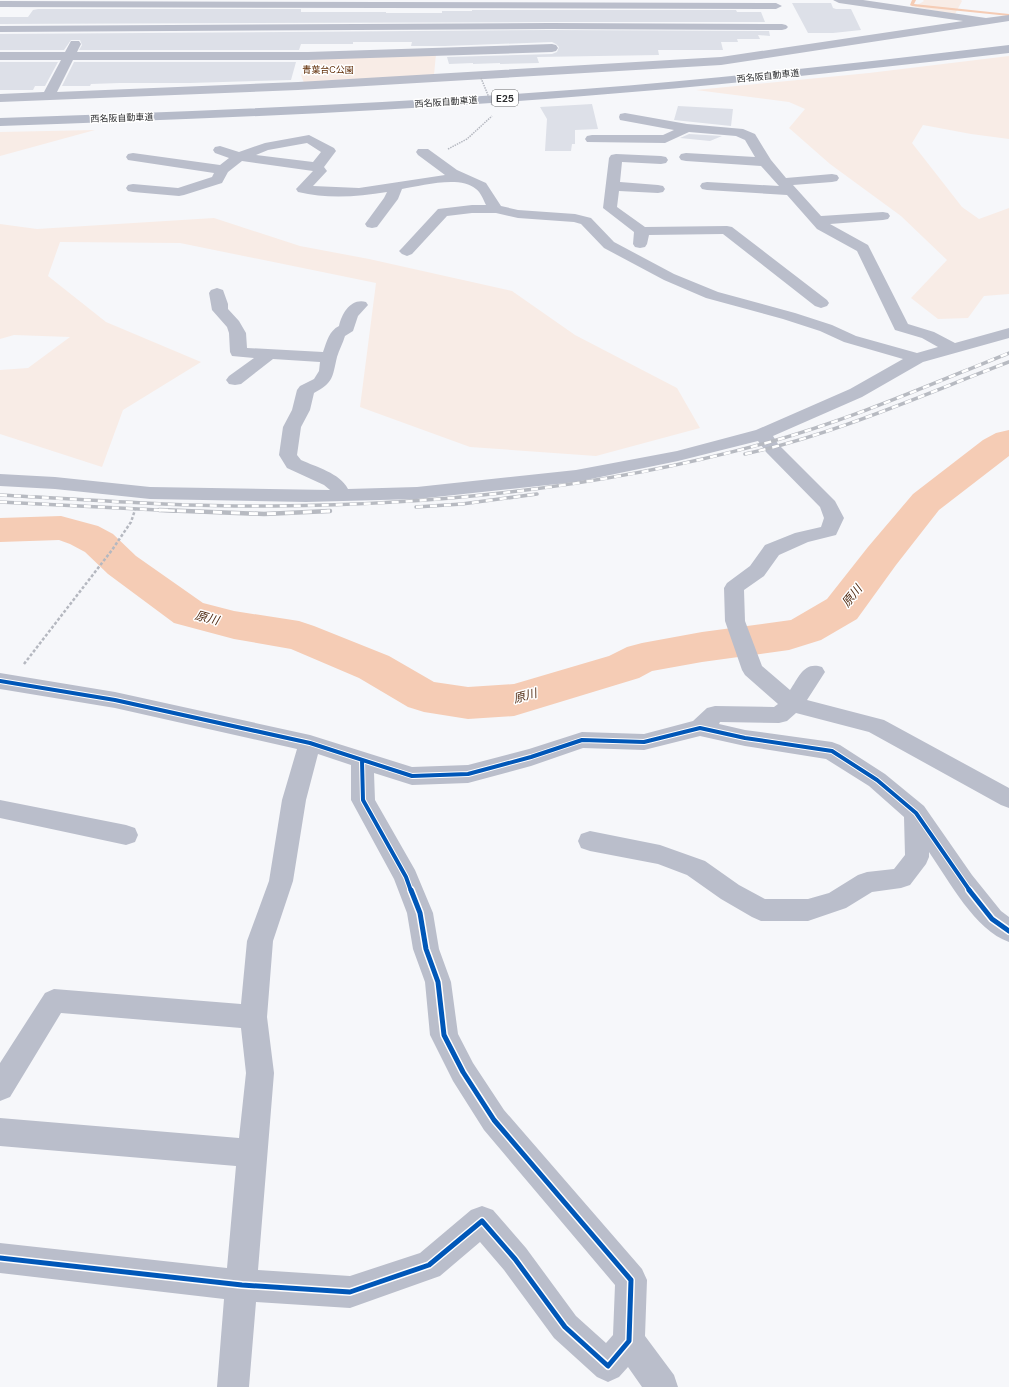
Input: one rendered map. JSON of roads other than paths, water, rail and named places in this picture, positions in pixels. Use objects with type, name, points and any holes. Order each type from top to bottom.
[{"type":"highway","name":"西名阪自動車道","points":[[0,111],[279,102],[517,88],[708,72],[1009,39]]},
{"type":"highway","name":"西名阪自動車道","points":[[0,122],[303,110],[523,97],[726,80],[1009,49]]},
{"type":"street","points":[[838,0],[986,21]]},
{"type":"street","points":[[0,4],[100,2],[774,3],[790,51]]},
{"type":"street","points":[[49,96],[68,55],[100,2]]},
{"type":"street","points":[[301,77],[324,2]]},
{"type":"street","points":[[550,3],[550,26],[554,71]]},
{"type":"street","points":[[0,98],[49,96],[301,77],[554,71],[721,62],[1009,18]]},
{"type":"street","points":[[0,28],[550,26],[782,27]]},
{"type":"street","points":[[0,56],[308,56],[552,48]]},
{"type":"street","points":[[625,117],[687,128],[738,132],[750,137],[765,162],[822,226],[863,248],[900,327],[928,335],[952,348]]},
{"type":"street","points":[[592,139],[665,139],[687,128]]},
{"type":"street","points":[[133,188],[179,192],[217,180],[223,170],[239,157],[266,147],[309,140],[329,152],[317,168]]},
{"type":"street","points":[[220,150],[239,157],[317,168]]},
{"type":"street","points":[[428,156],[452,173],[479,184],[496,209]]},
{"type":"street","points":[[133,157],[223,170]]},
{"type":"street","points":[[686,157],[765,162]]},
{"type":"street","points":[[661,160],[616,158],[610,208],[642,231],[727,230],[821,303]]},
{"type":"street","points":[[317,168],[320,171],[303,189],[321,192],[359,192],[463,178]]},
{"type":"street","points":[[707,186],[786,187],[832,178]]},
{"type":"street","points":[[372,224],[391,199],[396,186]]},
{"type":"street","points":[[613,186],[658,189]]},
{"type":"street","points":[[407,251],[443,212],[472,209],[496,209],[518,214],[575,218],[586,221],[609,245],[669,277],[712,294],[789,316],[826,328],[850,339],[917,358]]},
{"type":"street","points":[[818,221],[883,216]]},
{"type":"street","points":[[628,254],[640,243],[642,231]]},
{"type":"street","points":[[217,293],[220,310],[239,332],[240,339],[238,352],[329,357]]},
{"type":"street","points":[[341,495],[338,487],[330,481],[294,464],[288,455],[292,427],[301,410],[306,390],[321,382],[327,371],[329,357],[338,333],[347,328],[350,315],[360,305]]},
{"type":"street","points":[[0,480],[55,483],[150,493],[306,496],[417,493],[576,476],[678,456],[762,434],[856,393],[917,358],[1009,333]]},
{"type":"street","points":[[235,380],[268,354]]},
{"type":"street","points":[[762,434],[777,453],[828,505],[834,518],[828,530],[802,536],[772,550],[757,570],[734,588],[735,622],[753,670],[792,704],[876,726],[1009,799]]},
{"type":"street","points":[[700,728],[715,714],[779,714],[792,704],[814,672]]},
{"type":"street","points":[[0,681],[115,700],[310,743],[412,776],[468,774],[531,757],[582,740],[644,742],[700,728],[745,738],[832,750],[877,780],[916,813],[963,882],[987,913],[992,919],[1009,931]]},
{"type":"street","points":[[233,1387],[260,1073],[254,1017],[260,941],[281,881],[294,800],[310,743]]},
{"type":"street","points":[[362,760],[363,800],[406,877],[420,913],[426,949],[438,982],[444,1035],[463,1072],[494,1120],[631,1280],[629,1341],[662,1387]]},
{"type":"street","points":[[0,809],[126,835]]},
{"type":"street","points":[[590,841],[660,855],[696,868],[730,892],[761,910],[808,910],[837,901],[867,882],[901,878],[917,857],[916,813]]},
{"type":"street","points":[[0,1088],[54,1001],[254,1017]]},
{"type":"street","points":[[0,1132],[252,1153]]},
{"type":"street","points":[[0,1258],[242,1285],[350,1292],[429,1266],[482,1221],[514,1258],[565,1327],[608,1366],[629,1341]]},
{"type":"waterway","points":[[914,0],[912,5],[1009,15]]},
{"type":"waterway","name":"原川","points":[[0,530],[61,528],[84,535],[99,543],[122,565],[189,613],[234,625],[299,636],[374,667],[424,696],[468,703],[514,700],[624,667],[642,658],[702,647],[789,635],[806,630],[842,609],[882,556],[926,502],[996,448],[1009,441]]},
{"type":"railway","points":[[0,495],[137,503],[274,506],[398,502],[522,491],[645,471],[766,443],[859,413],[1009,353]]},
{"type":"railway","points":[[745,454],[779,446],[846,425],[1009,362]]},
{"type":"railway","points":[[416,507],[462,504],[537,494]]},
{"type":"railway","points":[[0,502],[178,511]]},
{"type":"railway","points":[[159,510],[264,514],[330,511],[327,511]]},
{"type":"park label","name":"青葉台C公園","points":[[328,70]]}]
